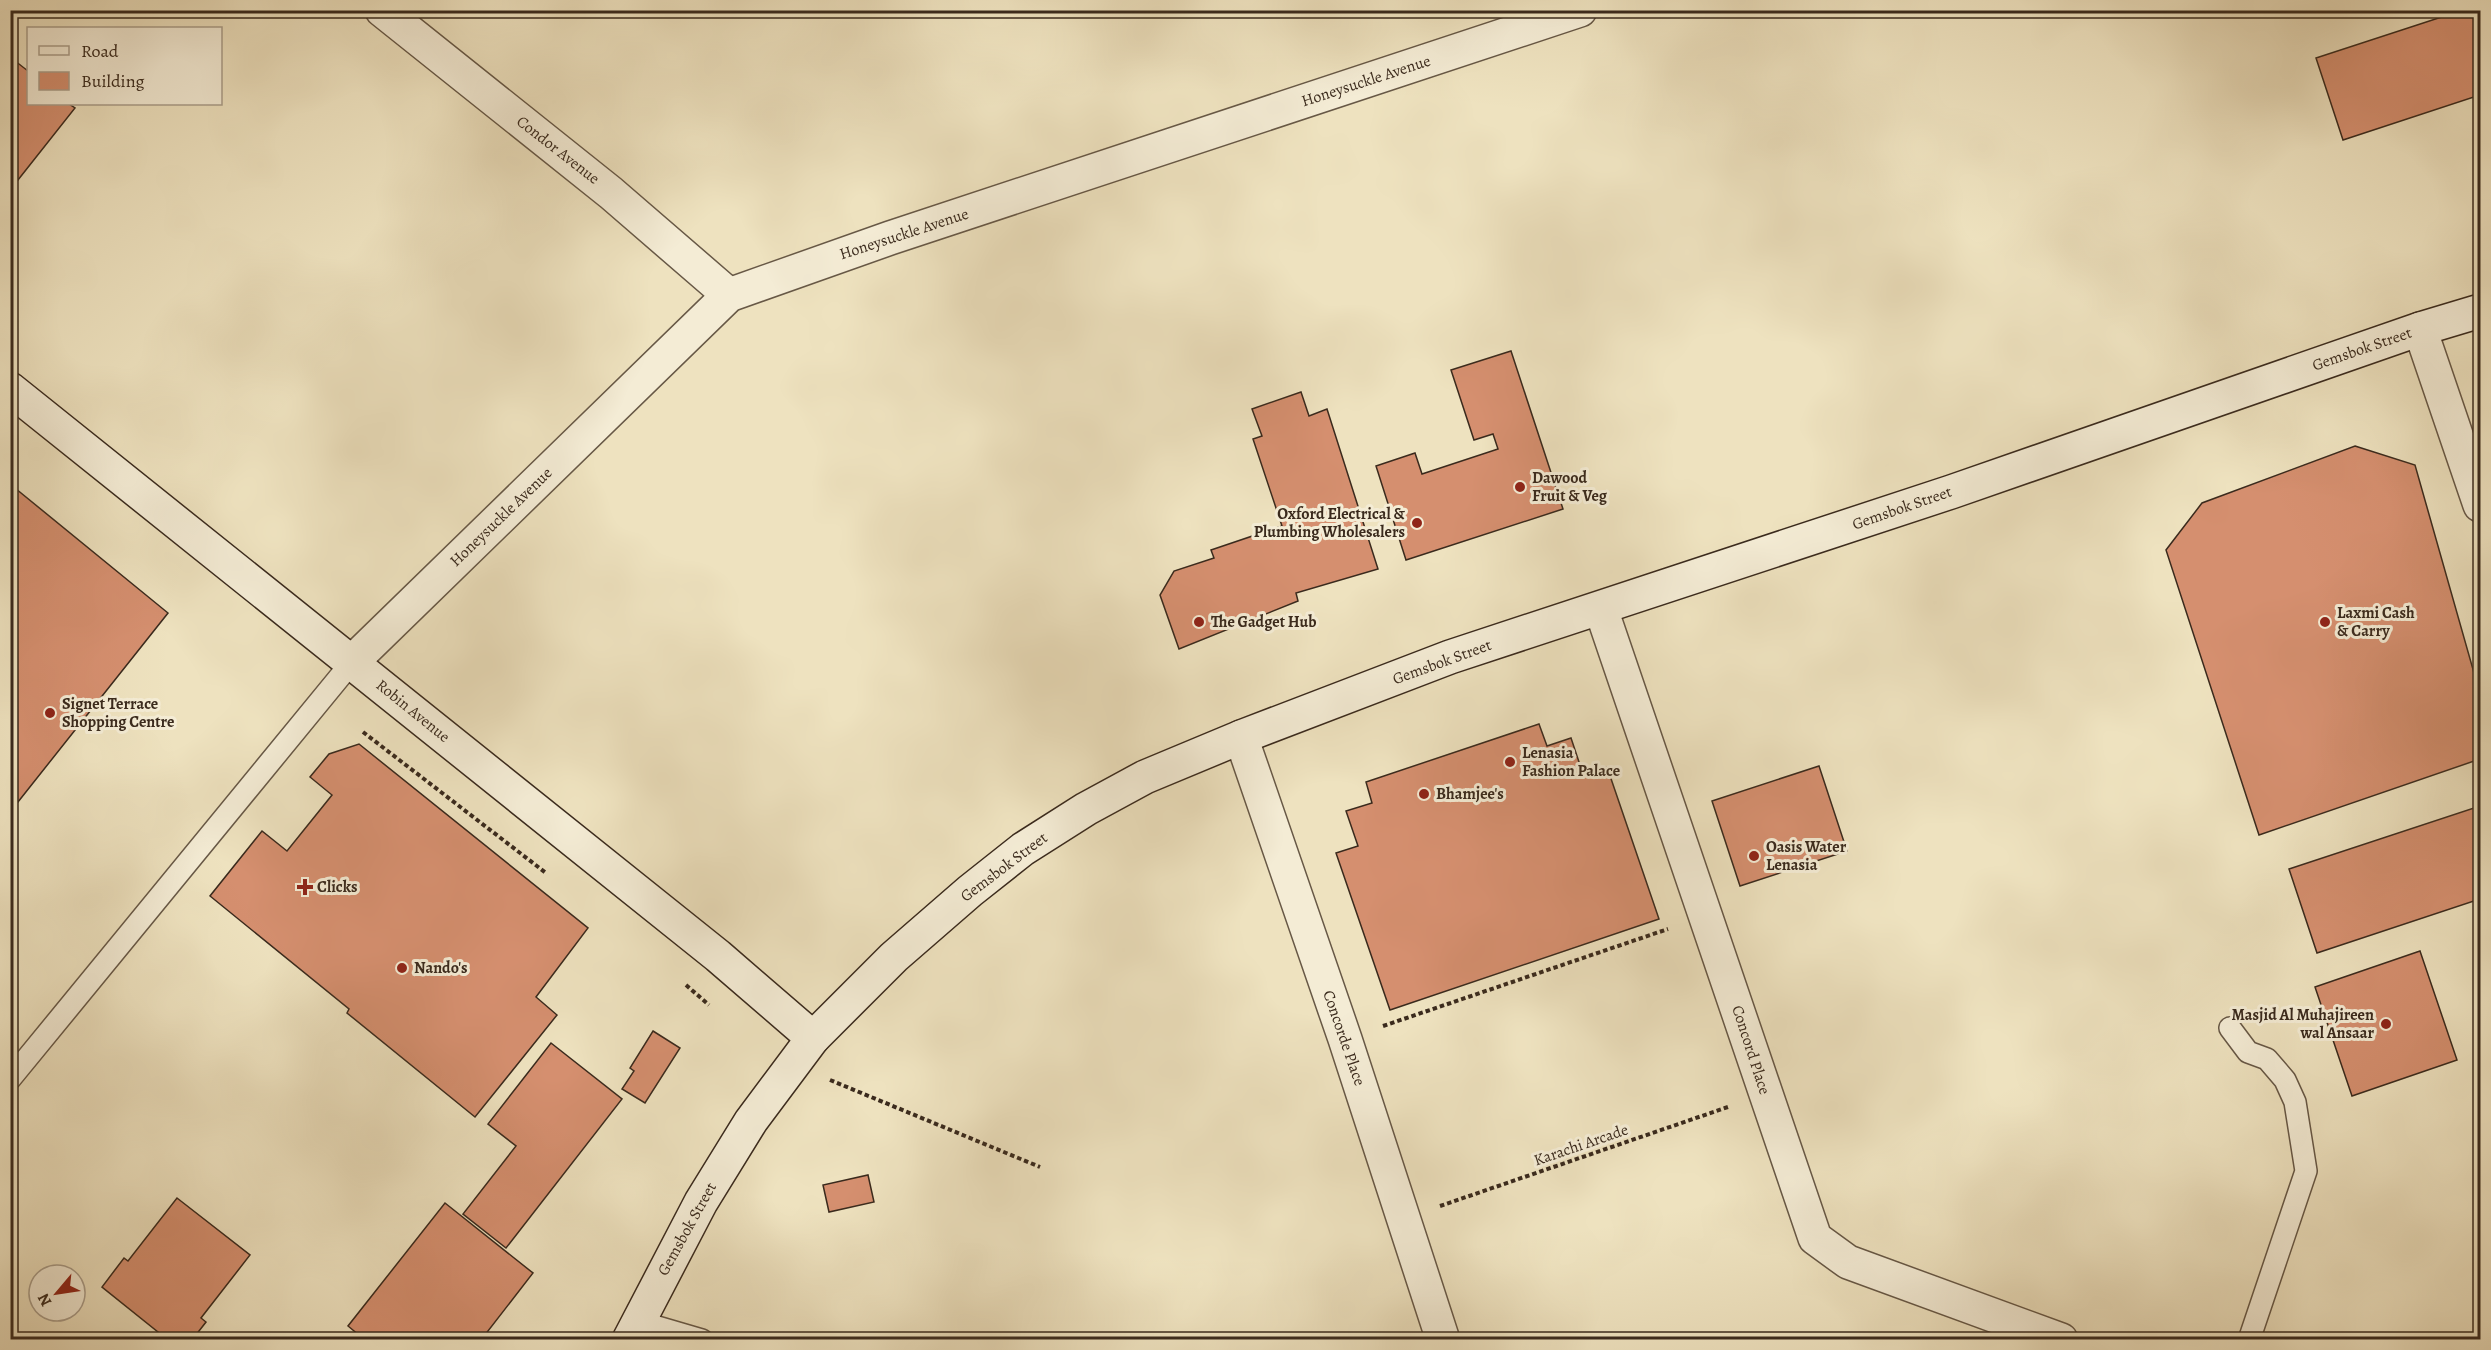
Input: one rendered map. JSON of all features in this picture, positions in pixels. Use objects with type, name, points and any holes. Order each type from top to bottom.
[{"type":"street","name":"Honeysuckle Avenue","points":[[352,663],[729,295],[890,238],[1580,10]]},
{"type":"street","name":"Condor Avenue","points":[[386,12],[611,193],[729,295]]},
{"type":"street","name":"Gemsbok Street","points":[[633,1330],[701,1202],[751,1122],[813,1038],[894,957],[970,891],[1023,849],[1086,809],[1145,777],[1241,737],[1450,657],[1951,492],[2420,329],[2481,311]]},
{"type":"street","points":[[2420,329],[2481,505]]},
{"type":"street","name":"Robin Avenue","points":[[10,388],[718,956],[813,1038]]},
{"type":"street","name":"Concord Place","points":[[1601,609],[1815,1238],[1848,1262],[2061,1340]]},
{"type":"street","name":"Concorde Place","points":[[1241,737],[1345,1039],[1443,1340]]},
{"type":"lane","points":[[10,1079],[352,663]]},
{"type":"lane","points":[[2230,1028],[2248,1052],[2267,1059],[2286,1080],[2295,1102],[2306,1171],[2249,1340]]},
{"type":"lane","points":[[633,1330],[702,1340]]},
{"type":"path","points":[[363,732],[548,875]]},
{"type":"path","points":[[1345,1039],[1706,916]]},
{"type":"path","points":[[826,1078],[1040,1167]]},
{"type":"path","name":"Karachi Arcade","points":[[1404,1218],[1766,1095]]},
{"type":"building","points":[[2463,10],[2480,10],[2480,95],[2343,140],[2316,58]]},
{"type":"building","points":[[10,57],[27,70],[27,105],[70,105],[75,108],[10,190]]},
{"type":"building","points":[[1511,351],[1563,509],[1406,560],[1376,466],[1415,453],[1422,474],[1498,449],[1493,434],[1474,440],[1451,370]]},
{"type":"building","points":[[1301,392],[1309,416],[1327,409],[1378,569],[1296,593],[1298,601],[1179,649],[1160,595],[1174,571],[1214,558],[1211,550],[1282,526],[1253,439],[1262,436],[1252,409]]},
{"type":"building","name":"Laxmi Cash & Carry","points":[[2355,446],[2415,465],[2480,694],[2480,759],[2259,835],[2166,550],[2202,503]]},
{"type":"building","name":"Signet Terrace Shopping Centre","points":[[10,484],[168,613],[10,812]]},
{"type":"building","points":[[1539,724],[1547,746],[1571,738],[1583,774],[1607,767],[1659,919],[1390,1010],[1336,853],[1358,846],[1346,811],[1372,803],[1366,782]]},
{"type":"building","points":[[359,744],[588,928],[536,997],[557,1015],[475,1117],[347,1013],[349,1009],[210,896],[262,831],[287,851],[332,795],[310,777],[329,754]]},
{"type":"building","points":[[1819,766],[1847,851],[1740,886],[1712,801]]},
{"type":"building","points":[[2480,806],[2480,899],[2317,953],[2289,869]]},
{"type":"building","name":"Masjid Al Muhajireen wal Ansaar","points":[[2420,951],[2457,1060],[2352,1096],[2315,987]]},
{"type":"building","points":[[653,1031],[680,1048],[645,1103],[622,1089],[634,1071],[630,1068]]},
{"type":"building","points":[[551,1043],[622,1099],[506,1248],[463,1214],[516,1146],[488,1124]]},
{"type":"building","points":[[868,1175],[874,1202],[829,1212],[823,1185]]},
{"type":"building","points":[[177,1198],[250,1255],[201,1318],[206,1322],[192,1340],[168,1340],[102,1287],[124,1258],[128,1261]]},
{"type":"building","points":[[445,1203],[533,1273],[481,1340],[365,1340],[348,1326]]},
{"type":"place","name":"Dawood Fruit & Veg","points":[[1520,487]]},
{"type":"place","name":"Oxford Electrical & Plumbing Wholesalers","points":[[1417,523]]},
{"type":"place","name":"The Gadget Hub","points":[[1199,622]]},
{"type":"place","name":"Laxmi Cash & Carry","points":[[2325,622]]},
{"type":"place","name":"Signet Terrace Shopping Centre","points":[[50,713]]},
{"type":"place","name":"Lenasia Fashion Palace","points":[[1510,762]]},
{"type":"place","name":"Bhamjee's","points":[[1424,794]]},
{"type":"place","name":"Oasis Water Lenasia","points":[[1754,856]]},
{"type":"place","name":"Clicks","points":[[305,887]]},
{"type":"place","name":"Nando's","points":[[402,968]]},
{"type":"place","name":"Masjid Al Muhajireen wal Ansaar","points":[[2386,1024]]}]
